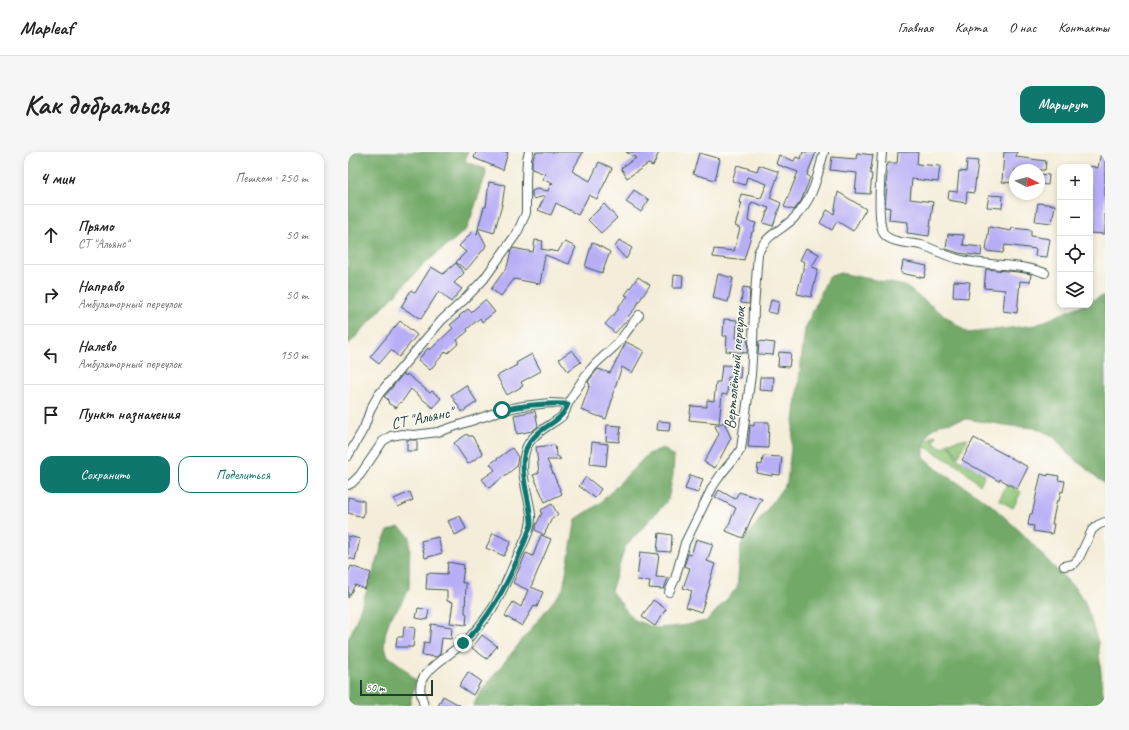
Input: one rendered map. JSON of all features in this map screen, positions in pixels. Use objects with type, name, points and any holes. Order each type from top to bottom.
[{"type":"street","points":[[348,456],[364,428],[371,408],[379,394],[442,320],[484,279],[517,233],[526,213],[527,159],[529,152]]},
{"type":"street","name":"Вертолётный переулок","points":[[669,592],[675,579],[685,543],[713,486],[722,472],[741,449],[751,369],[758,253],[766,240],[794,218],[805,206],[816,182],[824,152]]},
{"type":"street","points":[[882,152],[880,222],[883,232],[887,237],[898,242],[922,246],[954,258],[1037,270],[1045,273]]},
{"type":"street","points":[[424,706],[420,694],[422,679],[430,669],[463,643],[480,626],[492,609],[504,587],[531,525],[531,515],[524,482],[523,464],[525,452],[534,437],[561,417],[590,369],[601,357],[615,346],[639,315]]},
{"type":"street","name":"СТ \"Альянс\"","points":[[348,485],[360,475],[383,441],[392,436],[438,432],[502,410],[523,406],[550,403],[568,404]]},
{"type":"street","points":[[1064,566],[1074,564],[1079,558],[1092,530],[1105,522]]},
{"type":"green space","points":[[348,152],[468,152],[465,161],[485,169],[486,174],[467,229],[423,265],[348,345]]},
{"type":"green space","points":[[840,273],[905,286],[968,333],[1036,325],[1075,308],[1093,308],[1093,300],[1105,295],[1105,484],[1068,454],[1053,436],[1036,428],[966,419],[940,424],[929,432],[924,446],[924,458],[937,469],[989,503],[1023,534],[1076,589],[1085,602],[1098,642],[1105,706],[473,706],[479,694],[563,589],[576,519],[599,504],[648,454],[663,448],[674,457],[673,475],[668,500],[625,547],[611,591],[634,620],[656,628],[681,626],[707,621],[737,588],[741,545],[787,482],[805,329],[828,277]]},
{"type":"green space","points":[[932,436],[937,436],[933,442],[943,448],[947,443],[953,449],[957,458],[985,475],[980,485],[961,468],[922,445],[921,438],[930,440]]},
{"type":"green space","points":[[968,438],[958,457],[948,442]]},
{"type":"green space","points":[[1007,484],[1021,492],[1013,508],[999,500]]},
{"type":"green space","points":[[399,527],[410,536],[409,588],[399,607],[390,618],[384,644],[388,656],[408,672],[416,682],[409,706],[348,706],[348,639],[379,556],[382,543],[388,531]]},
{"type":"building","points":[[476,152],[508,152],[503,170],[474,158]]},
{"type":"building","points":[[536,152],[583,152],[572,171],[590,181],[599,162],[612,168],[597,199],[589,195],[578,215],[556,203],[551,215],[538,210],[545,196],[533,199],[532,195],[532,191],[537,189],[548,191],[550,185],[553,184],[542,179],[545,174],[532,169],[532,161]]},
{"type":"building","points":[[626,152],[659,152],[653,166],[648,164],[627,178],[621,168],[636,158]]},
{"type":"building","points":[[803,152],[816,152],[807,175],[810,177],[807,186],[801,201],[794,210],[784,207],[798,172],[776,164],[779,155],[794,161],[796,157],[801,159]]},
{"type":"building","points":[[898,152],[918,152],[917,164],[940,166],[938,182],[912,179],[910,199],[933,202],[929,236],[907,233],[908,222],[889,220],[890,208],[885,207],[888,163],[897,163]]},
{"type":"building","points":[[1004,152],[1017,152],[1016,157],[1046,161],[1045,170],[1045,164],[1009,164],[1009,183],[1002,182]]},
{"type":"building","points":[[1101,152],[1105,152],[1105,234],[1093,233],[1093,167],[1098,168]]},
{"type":"building","points":[[699,153],[720,159],[715,180],[693,174]]},
{"type":"building","points":[[857,153],[873,155],[870,174],[872,174],[870,194],[855,193],[857,173],[830,170],[832,157],[856,159]]},
{"type":"building","points":[[967,160],[978,161],[974,193],[967,192],[966,203],[948,200],[949,191],[957,192],[959,171],[966,172]]},
{"type":"building","points":[[737,165],[757,171],[759,165],[779,172],[770,198],[781,203],[773,226],[763,223],[769,208],[752,202],[750,205],[748,221],[756,223],[744,260],[713,257],[714,249],[734,251],[740,228],[735,226],[742,203],[739,203],[741,194],[761,198],[767,184],[747,177],[745,185],[732,181]]},
{"type":"building","points":[[1045,175],[1049,175],[1048,185],[1045,185]]},
{"type":"building","points":[[489,182],[505,185],[502,205],[494,233],[478,228],[484,207],[486,207]]},
{"type":"building","points":[[634,190],[649,200],[641,212],[626,202]]},
{"type":"building","points":[[838,192],[866,209],[853,231],[837,221],[832,230],[820,223],[827,210],[834,214]]},
{"type":"building","points":[[989,195],[1003,196],[1002,208],[987,207]]},
{"type":"building","points":[[1038,203],[1055,205],[1052,223],[1035,221]]},
{"type":"building","points":[[604,204],[617,218],[601,233],[588,220]]},
{"type":"building","points":[[989,227],[1011,231],[1012,228],[1031,230],[1031,236],[1050,239],[1047,257],[1035,256],[1036,249],[1005,245],[1003,253],[986,251]]},
{"type":"building","points":[[478,229],[486,245],[466,270],[456,262],[466,252],[459,246],[473,231],[477,235]]},
{"type":"building","points":[[948,234],[964,235],[963,245],[982,247],[981,256],[959,253],[946,249]]},
{"type":"building","points":[[535,240],[543,241],[541,249],[558,252],[565,242],[576,247],[569,264],[545,255],[540,284],[514,279],[501,296],[491,289],[507,267],[513,248],[533,252]]},
{"type":"building","points":[[619,240],[632,248],[626,259],[615,247]]},
{"type":"building","points":[[592,242],[610,252],[602,273],[585,267]]},
{"type":"building","points":[[806,248],[819,254],[812,267],[818,269],[811,297],[797,294],[805,262],[800,260]]},
{"type":"building","points":[[903,261],[927,266],[924,278],[901,273]]},
{"type":"building","points":[[456,263],[464,273],[454,283],[462,289],[451,302],[439,291],[421,319],[401,307],[411,290],[415,293],[431,267],[443,274]]},
{"type":"building","points":[[986,269],[1031,274],[1030,282],[1020,281],[1017,313],[1003,311],[1005,290],[984,288]]},
{"type":"building","points":[[718,274],[733,278],[728,302],[713,298]]},
{"type":"building","points":[[674,275],[683,276],[682,288],[673,288]]},
{"type":"building","points":[[638,277],[650,285],[627,318],[628,319],[615,333],[605,324],[619,309],[617,308],[628,296],[625,295]]},
{"type":"building","points":[[954,281],[970,282],[968,298],[953,297]]},
{"type":"building","points":[[743,287],[750,288],[749,304],[741,303]]},
{"type":"building","points":[[485,300],[495,312],[482,322],[480,318],[467,329],[468,331],[457,340],[459,343],[448,353],[446,351],[430,370],[418,360],[428,348],[430,350],[453,328],[450,325],[460,317],[459,316],[468,309],[471,312]]},
{"type":"building","points":[[771,300],[779,302],[777,314],[768,312]]},
{"type":"building","points":[[724,319],[737,320],[736,338],[748,340],[747,353],[726,351],[727,336],[723,336]]},
{"type":"building","points":[[400,321],[417,335],[399,357],[391,350],[379,364],[370,357]]},
{"type":"building","points":[[759,341],[775,343],[773,355],[758,354]]},
{"type":"building","points":[[626,342],[644,351],[632,373],[622,367],[606,419],[581,410],[590,384],[588,383],[589,380],[598,369],[610,373]]},
{"type":"building","points":[[572,350],[581,362],[568,371],[559,359]]},
{"type":"building","points":[[779,352],[791,353],[789,367],[778,366]]},
{"type":"building","points":[[532,354],[541,371],[521,382],[523,386],[507,395],[497,376],[517,365],[516,363]]},
{"type":"building","points":[[722,365],[741,366],[740,378],[728,377],[727,395],[722,394],[719,423],[689,420],[691,406],[707,407],[707,400],[714,401],[716,382],[720,382]]},
{"type":"building","points":[[403,374],[406,376],[407,374],[430,393],[432,391],[441,398],[433,408],[411,389],[396,408],[388,403],[388,399],[384,397]]},
{"type":"building","points":[[760,377],[774,377],[773,391],[759,390]]},
{"type":"building","points":[[466,385],[477,402],[462,412],[451,395]]},
{"type":"building","points":[[535,411],[538,426],[532,431],[517,434],[514,415]]},
{"type":"building","points":[[658,421],[670,422],[669,431],[657,430]]},
{"type":"building","points":[[724,422],[731,438],[715,468],[704,462],[719,434],[715,426]]},
{"type":"building","points":[[754,422],[769,422],[768,448],[748,447],[750,425],[754,426]]},
{"type":"building","points":[[607,425],[621,426],[619,442],[606,441]]},
{"type":"building","points":[[467,434],[468,436],[472,436],[483,454],[468,464],[454,443]]},
{"type":"building","points":[[974,438],[1028,467],[1017,489],[1000,479],[999,481],[962,460]]},
{"type":"building","points":[[407,440],[417,440],[417,451],[407,451]]},
{"type":"building","points":[[592,442],[608,444],[606,466],[590,464]]},
{"type":"building","points":[[555,445],[556,455],[561,459],[547,460],[562,494],[545,502],[533,475],[539,473],[536,447]]},
{"type":"building","points":[[512,448],[518,457],[516,467],[489,488],[482,479],[495,470],[490,464]]},
{"type":"building","points":[[763,456],[782,457],[780,475],[772,474],[772,476],[757,473],[758,464],[762,465]]},
{"type":"building","points":[[1041,474],[1048,476],[1048,474],[1059,476],[1058,480],[1065,481],[1063,492],[1061,491],[1059,501],[1057,500],[1052,524],[1054,524],[1052,534],[1033,531],[1034,526],[1028,525]]},
{"type":"building","points":[[690,475],[703,479],[698,493],[685,489]]},
{"type":"building","points":[[586,477],[601,489],[595,498],[579,486]]},
{"type":"building","points":[[719,490],[735,499],[739,492],[762,499],[743,538],[726,531],[736,508],[715,497]]},
{"type":"building","points":[[410,492],[413,500],[398,507],[394,499]]},
{"type":"building","points":[[348,497],[364,501],[363,517],[348,513]]},
{"type":"building","points":[[552,504],[558,515],[552,518],[544,535],[535,530],[535,527],[542,513],[541,510]]},
{"type":"building","points":[[460,516],[466,529],[455,535],[448,521]]},
{"type":"building","points":[[493,533],[511,541],[504,556],[486,548]]},
{"type":"building","points":[[659,533],[672,535],[671,552],[657,551]]},
{"type":"building","points":[[541,535],[551,539],[531,587],[543,592],[537,607],[534,606],[522,626],[505,616],[513,602],[521,607],[528,590],[513,583],[526,553],[533,556]]},
{"type":"building","points":[[348,536],[360,539],[355,560],[348,558]]},
{"type":"building","points":[[438,537],[442,553],[425,558],[421,541]]},
{"type":"building","points":[[696,539],[713,544],[707,561],[715,564],[701,612],[686,607],[692,591],[683,588],[690,568],[684,566],[688,554],[691,555]]},
{"type":"building","points":[[640,552],[659,554],[656,577],[668,578],[664,589],[649,588],[650,581],[637,580]]},
{"type":"building","points":[[448,562],[464,565],[462,583],[466,583],[466,625],[450,623],[453,602],[447,601],[447,590],[426,589],[427,573],[447,574]]},
{"type":"building","points":[[351,566],[371,573],[365,589],[355,585],[348,598],[348,573]]},
{"type":"building","points":[[653,600],[666,609],[655,626],[642,617]]},
{"type":"building","points":[[418,608],[429,610],[427,620],[416,618]]},
{"type":"building","points":[[431,624],[452,627],[451,639],[442,638],[440,654],[436,657],[422,655],[424,642],[429,643]]},
{"type":"building","points":[[404,626],[415,628],[413,647],[396,647],[397,637],[403,637]]},
{"type":"building","points":[[482,635],[497,646],[487,659],[472,648]]},
{"type":"building","points":[[468,672],[481,681],[473,695],[459,686]]},
{"type":"building","points":[[443,696],[461,706],[438,706]]},
{"type":"route","points":[[463,643],[480,626],[492,609],[504,587],[531,525],[531,515],[524,482],[523,464],[528,445],[543,429],[561,417],[568,404],[550,403],[502,410]]}]
